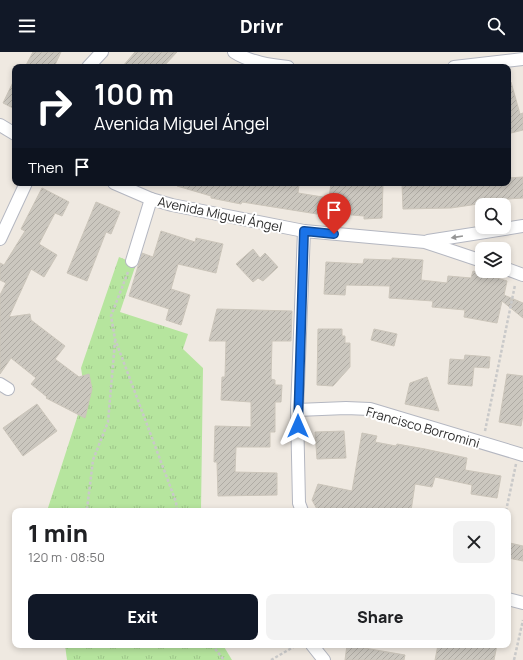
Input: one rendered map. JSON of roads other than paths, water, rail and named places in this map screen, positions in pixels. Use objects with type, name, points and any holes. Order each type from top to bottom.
[{"type":"street","points":[[91,64],[102,52]]},
{"type":"street","points":[[234,52],[240,56],[268,64]]},
{"type":"street","points":[[480,64],[523,59]]},
{"type":"street","points":[[0,125],[12,132]]},
{"type":"street","points":[[0,239],[25,186]]},
{"type":"street","name":"Avenida Miguel Ángel","points":[[121,186],[151,199],[172,205],[304,231],[425,242],[475,259]]},
{"type":"street","points":[[132,261],[151,199]]},
{"type":"street","name":"Avenida Miguel Ángel","points":[[425,242],[523,226]]},
{"type":"street","points":[[301,508],[299,503],[297,410],[304,231]]},
{"type":"street","name":"Francisco Borromini","points":[[297,410],[346,408],[370,409],[520,454]]},
{"type":"street","points":[[511,600],[523,603]]},
{"type":"street","points":[[314,648],[324,660]]}]
